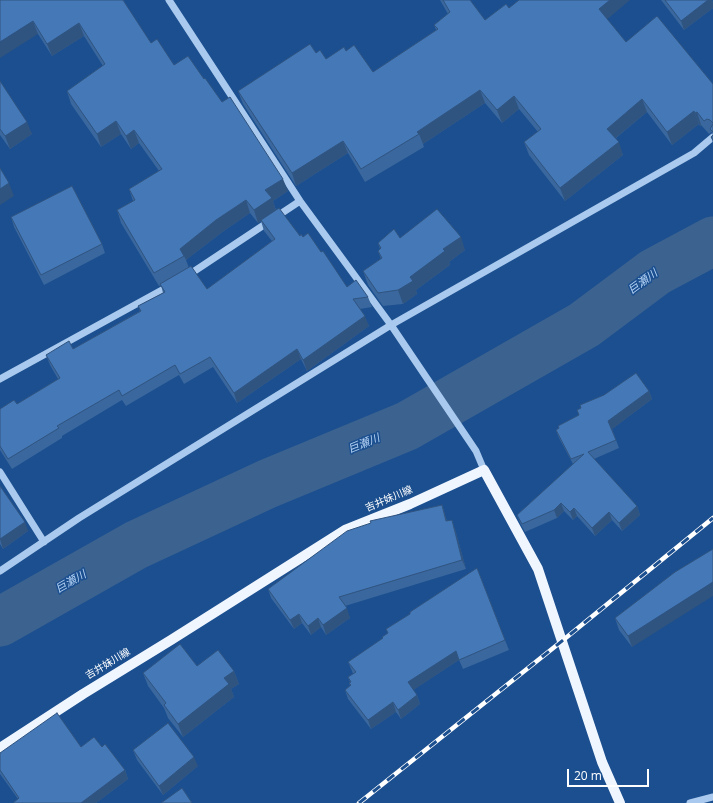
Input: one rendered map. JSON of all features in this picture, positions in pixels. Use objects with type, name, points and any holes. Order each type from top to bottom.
[{"type":"main road","name":"吉井妹川線","points":[[0,748],[83,694],[345,530],[410,504],[484,470]]},
{"type":"main road","points":[[484,470],[538,569],[602,762],[620,803]]},
{"type":"street","points":[[169,0],[300,200],[391,324],[476,451],[484,470]]},
{"type":"street","points":[[0,571],[391,324],[694,153],[713,138]]},
{"type":"street","points":[[0,379],[184,278],[300,200]]},
{"type":"street","points":[[0,472],[44,542]]},
{"type":"street","points":[[690,803],[713,797]]},
{"type":"building","points":[[0,0],[123,0],[151,43],[157,39],[174,65],[188,56],[222,102],[230,97],[283,179],[265,190],[272,198],[254,210],[246,200],[216,220],[180,249],[184,256],[154,273],[117,210],[135,200],[129,189],[162,169],[134,130],[126,136],[116,121],[97,134],[67,91],[105,64],[79,23],[47,44],[33,21],[0,42]]},
{"type":"building","points":[[443,0],[470,0],[485,20],[506,4],[509,8],[519,0],[610,0],[599,9],[626,42],[657,16],[713,84],[713,123],[707,119],[704,121],[697,112],[695,113],[694,111],[667,132],[642,99],[607,129],[619,142],[560,188],[524,142],[541,129],[514,96],[497,110],[480,90],[417,132],[419,134],[361,169],[343,141],[292,173],[238,91],[310,44],[316,53],[320,50],[326,59],[344,47],[346,51],[354,45],[373,72],[438,29],[434,25],[450,12]]},
{"type":"building","points":[[665,0],[708,0],[681,21]]},
{"type":"building","points":[[0,81],[27,122],[5,136],[0,129]]},
{"type":"building","points":[[713,124],[713,132],[710,129]]},
{"type":"building","points":[[0,168],[9,183],[0,189]]},
{"type":"building","points":[[72,186],[102,244],[41,275],[11,217]]},
{"type":"building","points":[[279,208],[300,236],[301,234],[303,237],[308,233],[321,252],[323,251],[347,287],[356,280],[368,297],[353,299],[365,316],[303,360],[297,349],[234,393],[210,357],[180,374],[175,365],[122,396],[119,390],[57,426],[59,428],[8,459],[0,446],[0,409],[14,400],[17,404],[60,378],[46,355],[69,341],[73,349],[141,311],[138,306],[165,292],[160,284],[191,266],[207,289],[275,239],[261,220]]},
{"type":"building","points":[[437,209],[461,237],[443,249],[445,251],[410,277],[413,281],[398,290],[378,293],[363,271],[382,258],[378,251],[381,248],[378,243],[394,229],[400,238]]},
{"type":"building","points":[[636,373],[649,391],[608,421],[616,440],[588,452],[637,506],[619,523],[609,512],[592,528],[574,508],[570,512],[561,503],[554,510],[522,524],[517,515],[584,454],[571,459],[556,430],[559,428],[558,426],[579,415],[577,410],[581,408],[580,405],[604,395]]},
{"type":"building","points":[[0,486],[25,522],[0,539]]},
{"type":"building","points":[[442,505],[446,521],[452,520],[462,560],[339,597],[347,608],[323,625],[318,618],[308,626],[299,614],[290,620],[268,589],[347,531],[371,523],[370,521]]},
{"type":"building","points":[[713,549],[713,582],[628,636],[615,618],[675,572]]},
{"type":"building","points":[[477,568],[505,640],[459,660],[456,651],[408,682],[417,695],[398,710],[393,702],[368,720],[345,690],[351,685],[348,677],[356,672],[348,662],[383,638],[382,637],[388,633],[386,629]]},
{"type":"building","points":[[180,644],[197,666],[218,650],[234,671],[224,678],[229,684],[178,724],[164,705],[166,703],[143,673]]},
{"type":"building","points":[[57,713],[81,747],[94,737],[102,747],[105,744],[125,770],[81,803],[13,803],[19,798],[0,770],[0,753]]},
{"type":"building","points":[[168,723],[194,757],[159,786],[133,750]]},
{"type":"building","points":[[182,788],[192,803],[161,803]]},
{"type":"waterway","name":"巨瀬川","points":[[0,622],[136,545],[267,484],[407,426],[584,325],[655,272],[713,241]]},
{"type":"railway","points":[[359,803],[713,518]]}]
